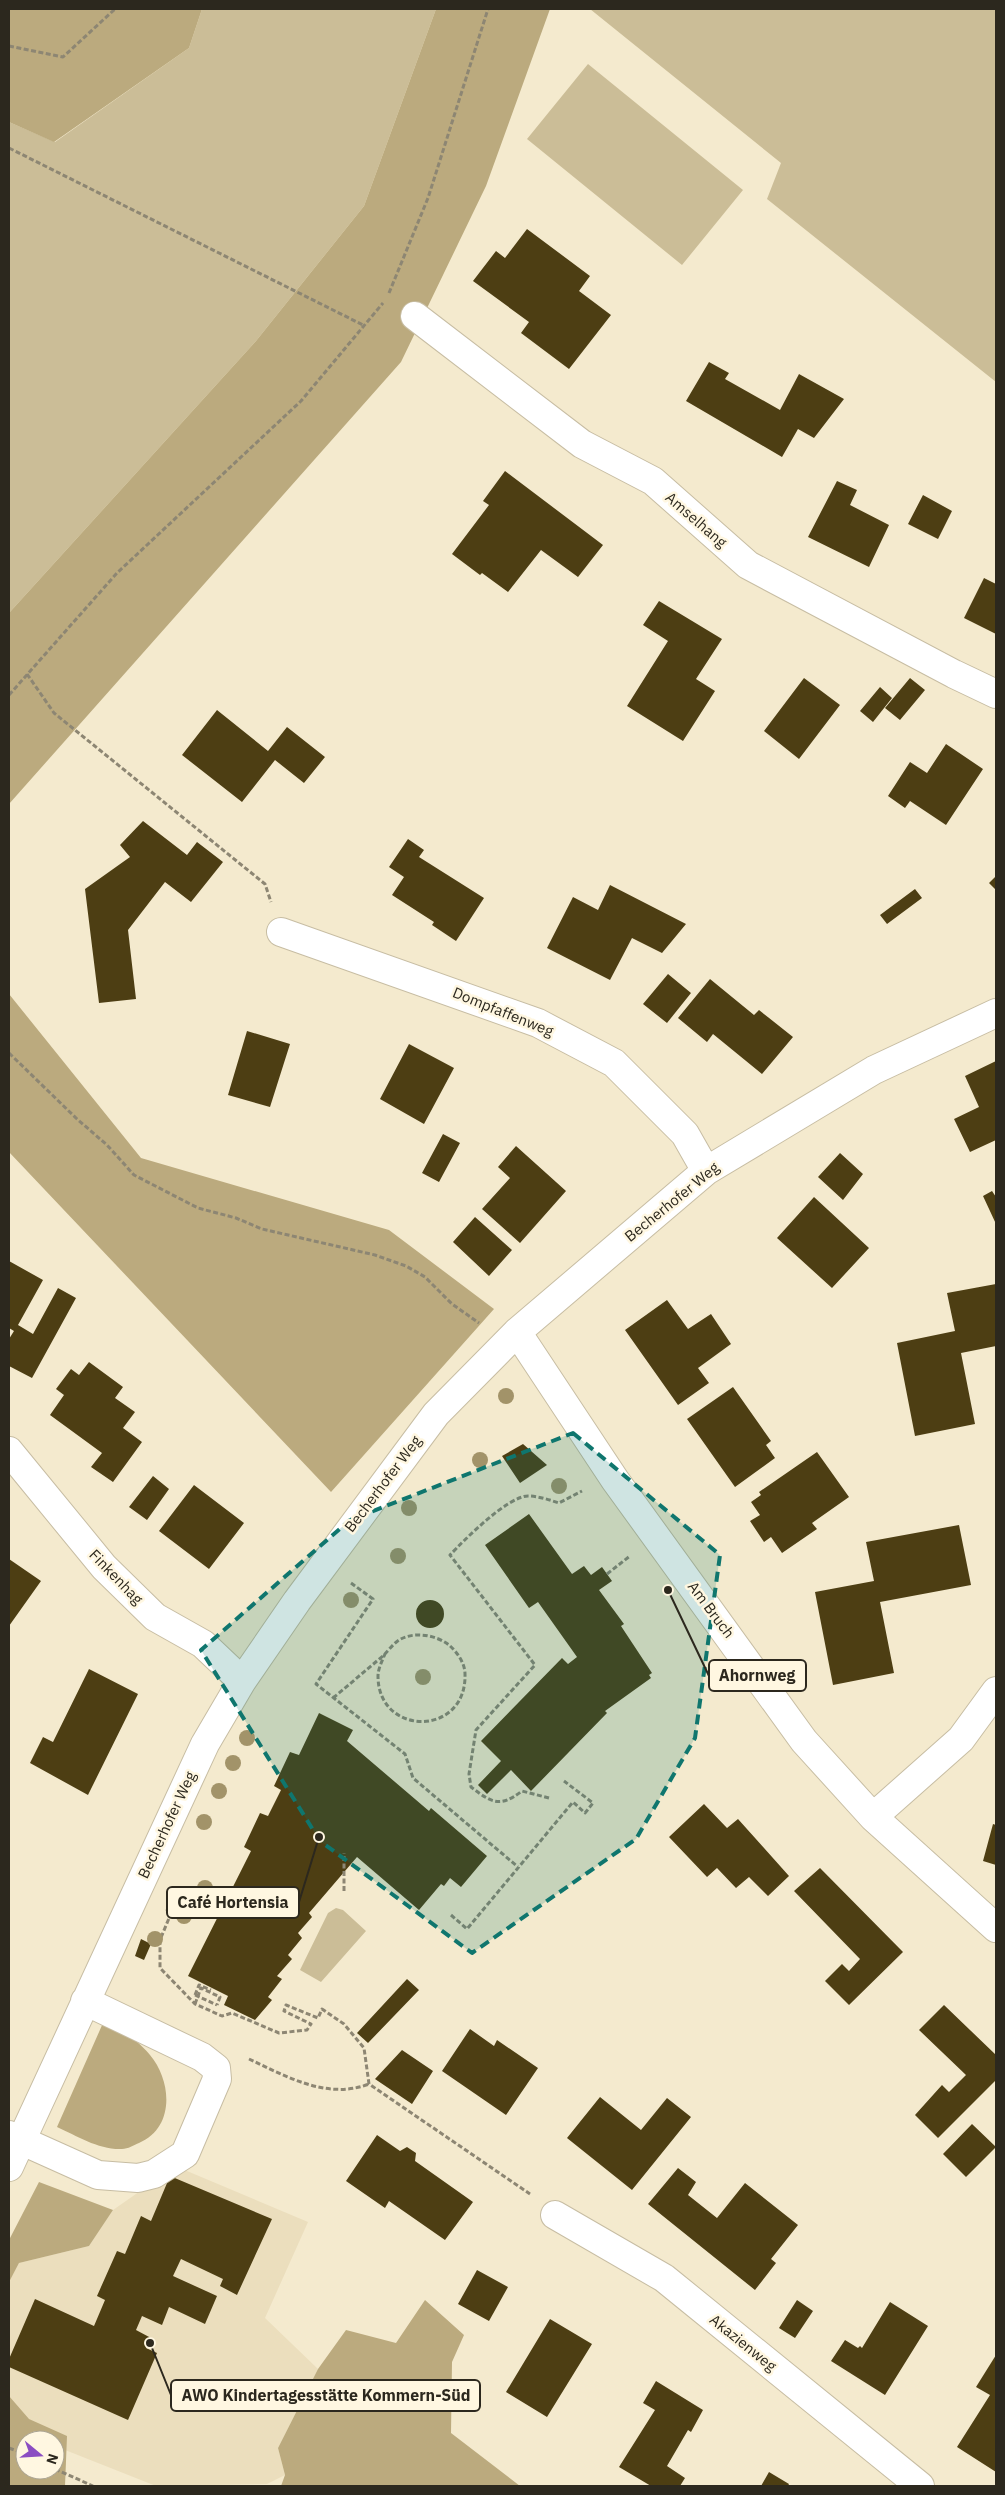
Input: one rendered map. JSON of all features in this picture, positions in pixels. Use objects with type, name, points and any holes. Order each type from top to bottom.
[{"type":"street","name":"Amselhang","points":[[415,316],[582,444],[653,481],[748,565],[954,674],[996,694]]},
{"type":"street","name":"Dompfaffenweg","points":[[281,932],[538,1023],[614,1062],[685,1134],[706,1171]]},
{"type":"street","name":"Becherhofer Weg","points":[[9,2167],[15,2138],[85,2001],[205,1744],[242,1681],[312,1580],[436,1414],[517,1332],[706,1171],[874,1070],[996,1013]]},
{"type":"street","name":"Am Bruch","points":[[517,1332],[616,1480],[804,1741],[873,1817],[996,1928]]},
{"type":"street","name":"Finkenhag","points":[[9,1451],[104,1567],[155,1617],[203,1644],[242,1681]]},
{"type":"street","points":[[873,1817],[961,1739],[996,1691]]},
{"type":"street","points":[[15,2138],[98,2175],[138,2178],[154,2174],[184,2154],[195,2134],[217,2079],[216,2068],[202,2057],[85,2001]]},
{"type":"street","name":"Akazienweg","points":[[555,2215],[664,2278],[920,2486]]},
{"type":"path","points":[[9,46],[63,58],[115,9]]},
{"type":"path","points":[[9,695],[117,573],[301,401],[387,297],[428,198],[488,9]]},
{"type":"path","points":[[9,148],[363,325]]},
{"type":"path","points":[[27,674],[54,712],[265,884],[281,932]]},
{"type":"path","points":[[9,1053],[76,1119],[107,1145],[134,1175],[198,1208],[236,1218],[262,1229],[366,1252],[406,1266],[425,1277],[452,1304],[480,1324]]},
{"type":"path","points":[[549,1798],[522,1791],[513,1798],[500,1803],[488,1800],[471,1788],[469,1774],[476,1730],[535,1665],[450,1555],[469,1535],[512,1501],[527,1496],[559,1503],[590,1487]]},
{"type":"path","points":[[607,1574],[635,1552]]},
{"type":"path","points":[[343,1578],[373,1599],[316,1684],[406,1754],[413,1778],[518,1867]]},
{"type":"path","points":[[333,1698],[400,1640],[421,1634],[442,1639],[457,1652],[465,1672],[464,1694],[451,1711],[433,1721],[412,1722],[393,1712],[380,1695],[378,1674],[385,1654]]},
{"type":"path","points":[[452,1915],[466,1928],[573,1802],[585,1813],[593,1803],[564,1781]]},
{"type":"path","points":[[344,1853],[344,1891]]},
{"type":"path","points":[[158,1906],[172,1911],[160,1940],[160,1968],[195,2004],[222,2016],[232,2013],[279,2033],[307,2030],[310,2024],[284,2011],[286,2005],[318,2018],[322,2009],[344,2024],[364,2048],[369,2084],[518,2184],[555,2215]]},
{"type":"path","points":[[195,2004],[201,1988],[220,1997],[217,2005],[195,1995],[199,1985],[222,1996],[224,1994]]},
{"type":"path","points":[[65,2473],[93,2486]]},
{"type":"highlighted area","points":[[573,1433],[720,1555],[695,1738],[636,1839],[472,1953],[320,1841],[201,1650],[350,1520]]},
{"type":"shaded area","points":[[9,9],[202,9],[189,48],[54,142],[9,122]]},
{"type":"shaded area","points":[[202,9],[436,9],[364,206],[256,341],[9,613],[9,122],[55,142],[189,48]]},
{"type":"shaded area","points":[[436,9],[550,9],[486,186],[401,362],[9,804],[9,613],[256,341],[364,206]]},
{"type":"shaded area","points":[[590,9],[996,9],[996,382],[767,199],[781,163]]},
{"type":"shaded area","points":[[588,64],[743,190],[682,265],[527,139]]},
{"type":"shaded area","points":[[9,994],[141,1158],[389,1230],[494,1309],[331,1492],[9,1152]]},
{"type":"shaded area","points":[[336,1908],[343,1910],[366,1931],[321,1982],[300,1970],[328,1913]]},
{"type":"shaded area","points":[[103,2023],[129,2036],[145,2049],[157,2066],[166,2090],[164,2115],[159,2127],[151,2136],[124,2149],[113,2149],[97,2145],[57,2127]]},
{"type":"shaded area","points":[[187,2171],[308,2222],[265,2318],[318,2369],[278,2448],[285,2475],[267,2484],[156,2486],[65,2450],[65,2430],[39,2430],[9,2412],[9,2281],[19,2263],[89,2246],[113,2210],[166,2173]]},
{"type":"shaded area","points":[[39,2182],[113,2210],[89,2246],[19,2263],[9,2282],[9,2240]]},
{"type":"shaded area","points":[[425,2300],[464,2335],[452,2362],[451,2433],[520,2486],[281,2486],[285,2475],[278,2448],[318,2369],[346,2330],[396,2343]]},
{"type":"shaded area","points":[[9,2396],[29,2419],[54,2430],[15,2430],[15,2480],[65,2480],[65,2435],[67,2436],[65,2486],[9,2486]]},
{"type":"building","points":[[527,229],[590,276],[579,291],[611,315],[569,369],[521,333],[529,322],[473,281],[496,251],[505,258]]},
{"type":"building","points":[[709,362],[729,373],[725,379],[780,410],[799,374],[844,399],[814,438],[798,429],[782,457],[686,401]]},
{"type":"building","points":[[505,471],[603,545],[578,577],[541,550],[508,592],[482,573],[480,575],[452,554],[489,505],[483,501]]},
{"type":"building","points":[[837,481],[857,490],[850,505],[889,525],[869,567],[808,537]]},
{"type":"building","points":[[923,495],[952,511],[938,539],[908,524]]},
{"type":"building","points":[[984,578],[996,584],[996,634],[964,618]]},
{"type":"building","points":[[659,601],[722,639],[696,679],[715,691],[683,741],[627,706],[668,641],[643,625]]},
{"type":"building","points":[[804,678],[840,705],[799,759],[764,731]]},
{"type":"building","points":[[910,678],[925,690],[900,720],[885,708]]},
{"type":"building","points":[[880,687],[892,698],[873,722],[860,711]]},
{"type":"building","points":[[217,710],[268,751],[287,727],[325,757],[304,783],[275,760],[242,802],[182,755]]},
{"type":"building","points":[[946,744],[983,769],[946,825],[910,801],[905,808],[888,796],[910,762],[927,773]]},
{"type":"building","points":[[143,821],[187,855],[197,842],[223,862],[191,902],[165,882],[128,930],[136,999],[99,1003],[85,889],[130,857],[120,845]]},
{"type":"building","points":[[408,839],[424,850],[419,857],[484,898],[456,941],[432,925],[434,922],[392,895],[404,877],[389,867]]},
{"type":"building","points":[[996,876],[996,890],[989,883]]},
{"type":"building","points":[[610,885],[686,924],[662,953],[632,938],[610,980],[547,948],[573,897],[598,910]]},
{"type":"building","points":[[915,889],[922,898],[887,924],[880,915]]},
{"type":"building","points":[[668,974],[691,993],[667,1023],[643,1004]]},
{"type":"building","points":[[710,979],[754,1015],[759,1010],[793,1037],[762,1074],[713,1034],[707,1042],[678,1018]]},
{"type":"building","points":[[247,1031],[290,1044],[270,1107],[228,1095]]},
{"type":"building","points":[[409,1044],[454,1068],[424,1124],[380,1099]]},
{"type":"building","points":[[996,1061],[996,1140],[970,1152],[954,1119],[979,1107],[965,1076]]},
{"type":"building","points":[[443,1134],[460,1143],[439,1182],[422,1173]]},
{"type":"building","points":[[516,1146],[566,1191],[520,1243],[482,1209],[510,1178],[498,1167]]},
{"type":"building","points":[[840,1153],[863,1174],[843,1200],[818,1177]]},
{"type":"building","points":[[992,1191],[996,1197],[996,1224],[983,1196]]},
{"type":"building","points":[[814,1197],[869,1248],[832,1288],[777,1238]]},
{"type":"building","points":[[475,1217],[512,1250],[489,1276],[453,1242]]},
{"type":"building","points":[[9,1261],[43,1280],[18,1325],[33,1334],[58,1288],[76,1298],[32,1378],[9,1366],[9,1339],[14,1331],[9,1328]]},
{"type":"building","points":[[996,1284],[996,1346],[961,1353],[975,1424],[915,1436],[897,1343],[955,1331],[947,1293]]},
{"type":"building","points":[[667,1300],[688,1329],[711,1314],[731,1344],[698,1368],[709,1383],[678,1405],[625,1330]]},
{"type":"building","points":[[89,1362],[123,1387],[115,1398],[135,1412],[123,1428],[142,1442],[113,1482],[91,1467],[102,1453],[50,1415],[64,1395],[56,1389],[71,1369],[79,1375]]},
{"type":"building","points":[[733,1387],[771,1441],[766,1445],[775,1458],[735,1487],[687,1419]]},
{"type":"building","points":[[523,1444],[547,1465],[520,1483],[502,1456]]},
{"type":"building","points":[[817,1452],[849,1497],[812,1523],[817,1529],[782,1553],[771,1537],[764,1542],[750,1521],[760,1515],[751,1502],[761,1495],[759,1492]]},
{"type":"building","points":[[153,1476],[169,1489],[147,1520],[129,1507]]},
{"type":"building","points":[[194,1485],[244,1523],[209,1569],[159,1531]]},
{"type":"building","points":[[529,1514],[572,1574],[584,1566],[591,1575],[602,1567],[612,1581],[599,1590],[624,1624],[621,1626],[652,1673],[649,1675],[651,1678],[605,1711],[607,1713],[531,1791],[511,1770],[487,1794],[478,1785],[501,1761],[481,1741],[562,1658],[568,1664],[577,1657],[538,1602],[529,1608],[485,1545]]},
{"type":"building","points":[[959,1525],[971,1585],[880,1602],[894,1673],[833,1685],[815,1592],[874,1581],[866,1542]]},
{"type":"building","points":[[9,1559],[41,1581],[9,1626]]},
{"type":"building","points":[[430,1600],[440,1604],[444,1614],[440,1624],[430,1628],[420,1624],[416,1614],[420,1604]]},
{"type":"building","points":[[89,1669],[138,1694],[88,1795],[30,1763],[43,1737],[53,1742]]},
{"type":"building","points":[[319,1713],[353,1730],[347,1741],[429,1811],[431,1808],[487,1856],[461,1887],[450,1878],[444,1886],[441,1884],[419,1910],[357,1857],[309,1913],[312,1917],[298,1933],[302,1938],[288,1955],[292,1959],[277,1976],[282,1979],[268,1997],[272,2000],[255,2020],[224,2005],[228,1996],[188,1976],[251,1851],[244,1847],[260,1813],[268,1816],[281,1790],[274,1786],[290,1752],[299,1755]]},
{"type":"building","points":[[704,1804],[727,1828],[738,1819],[789,1876],[768,1896],[749,1877],[736,1888],[717,1868],[707,1877],[669,1837]]},
{"type":"building","points":[[993,1824],[996,1825],[996,1865],[983,1861]]},
{"type":"building","points":[[820,1868],[903,1952],[849,2005],[825,1981],[842,1964],[849,1971],[860,1959],[794,1891]]},
{"type":"building","points":[[141,1939],[151,1944],[144,1960],[135,1956]]},
{"type":"building","points":[[407,1979],[419,1990],[368,2043],[357,2033]]},
{"type":"building","points":[[944,2005],[996,2055],[996,2080],[938,2138],[915,2115],[942,2085],[949,2092],[966,2075],[919,2030]]},
{"type":"building","points":[[470,2029],[494,2046],[497,2040],[538,2068],[506,2115],[442,2071]]},
{"type":"building","points":[[402,2050],[433,2071],[412,2104],[375,2079]]},
{"type":"building","points":[[600,2097],[641,2130],[667,2098],[691,2117],[632,2190],[567,2138]]},
{"type":"building","points":[[972,2124],[996,2147],[966,2177],[943,2154]]},
{"type":"building","points":[[377,2135],[400,2151],[407,2147],[416,2153],[415,2161],[473,2202],[445,2240],[389,2201],[385,2208],[346,2181]]},
{"type":"building","points":[[678,2168],[696,2182],[688,2195],[717,2218],[745,2183],[798,2225],[771,2259],[776,2263],[755,2290],[648,2204]]},
{"type":"building","points":[[170,2176],[272,2219],[237,2295],[220,2286],[223,2279],[181,2259],[173,2276],[217,2296],[205,2324],[169,2307],[162,2325],[142,2316],[136,2330],[151,2338],[146,2348],[157,2353],[128,2420],[9,2367],[9,2359],[35,2299],[94,2326],[105,2300],[97,2296],[117,2251],[125,2254],[141,2216],[151,2221]]},
{"type":"building","points":[[477,2270],[508,2287],[489,2321],[458,2304]]},
{"type":"building","points":[[797,2300],[813,2311],[795,2338],[779,2328]]},
{"type":"building","points":[[890,2302],[928,2326],[885,2395],[831,2361],[845,2340],[858,2348],[860,2346],[862,2348]]},
{"type":"building","points":[[550,2319],[592,2344],[547,2417],[506,2392]]},
{"type":"building","points":[[996,2355],[996,2472],[957,2447],[990,2395],[976,2387]]},
{"type":"building","points":[[656,2381],[703,2410],[691,2432],[688,2430],[667,2466],[685,2478],[680,2486],[651,2486],[619,2467],[655,2410],[643,2403]]},
{"type":"building","points":[[769,2472],[789,2484],[788,2486],[761,2486]]},
{"type":"place","name":"Ahornweg","points":[[668,1590]]},
{"type":"place","name":"Café Hortensia","points":[[319,1837]]},
{"type":"place","name":"AWO Kindertagesstätte Kommern-Süd","points":[[150,2343]]}]
